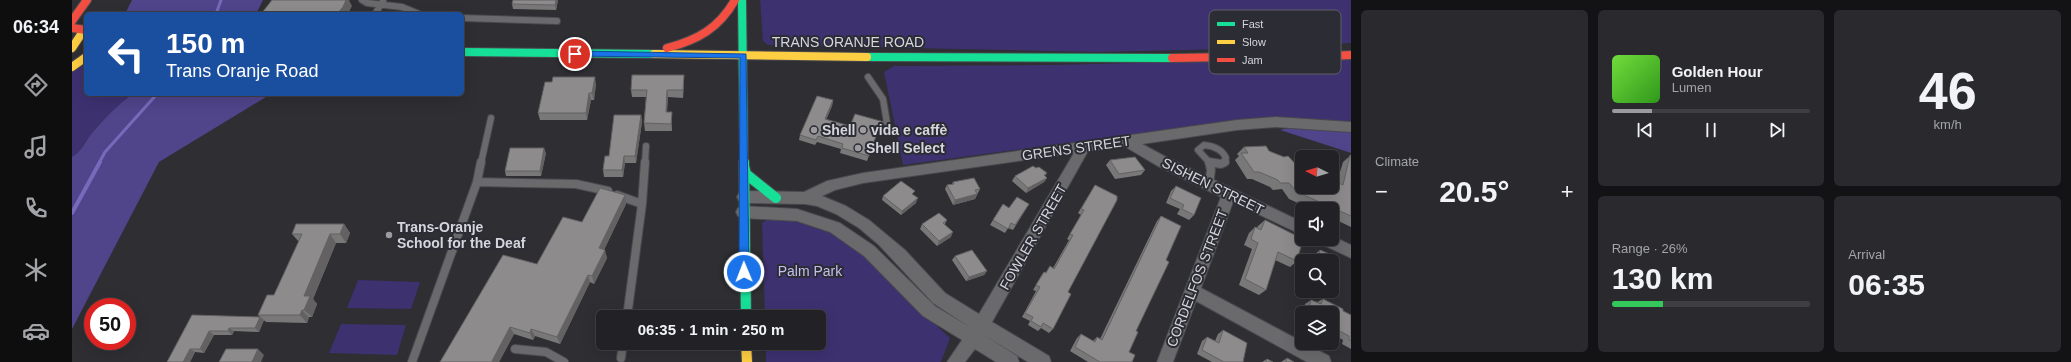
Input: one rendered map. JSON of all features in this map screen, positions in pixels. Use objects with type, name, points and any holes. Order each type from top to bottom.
[{"type":"main road","points":[[72,21],[87,0]]},
{"type":"main road","points":[[632,54],[682,45],[703,37],[723,22],[735,0]]},
{"type":"main road","points":[[742,0],[744,56],[743,205],[746,310]]},
{"type":"main road","points":[[72,28],[84,29]]},
{"type":"main road","points":[[72,48],[84,30]]},
{"type":"main road","name":"TRANS ORANJE ROAD","points":[[1341,49],[1351,48]]},
{"type":"main road","name":"TRANS ORANJE ROAD","points":[[464,52],[1050,59],[1209,57]]},
{"type":"main road","name":"TRANS ORANJE ROAD","points":[[1341,55],[1351,55]]},
{"type":"main road","points":[[72,67],[84,58]]},
{"type":"main road","points":[[744,166],[746,174],[776,198]]},
{"type":"main road","points":[[746,350],[747,362]]},
{"type":"street","name":"GRENS STREET","points":[[805,198],[832,185],[852,180],[1257,122],[1296,122],[1351,128]]},
{"type":"street","name":"SISHEN STREET","points":[[1126,141],[1209,185],[1295,226]]},
{"type":"street","name":"FOWLER STREET","points":[[955,362],[977,332],[1077,161],[1083,147]]},
{"type":"street","name":"CORDELFOS STREET","points":[[1164,362],[1230,195]]},
{"type":"street","points":[[743,205],[776,198],[805,198],[840,210],[858,220],[894,250],[925,286],[1011,362]]},
{"type":"street","points":[[743,205],[797,215],[835,227],[869,251],[929,311],[1043,362]]},
{"type":"street","points":[[1339,246],[1351,252]]},
{"type":"street","points":[[1192,291],[1323,362]]},
{"type":"lane","points":[[362,0],[367,3],[383,2],[413,12]]},
{"type":"lane","points":[[376,12],[383,2]]},
{"type":"lane","points":[[464,18],[557,21]]},
{"type":"lane","points":[[868,77],[882,99],[887,123]]},
{"type":"lane","points":[[412,362],[477,182],[491,118]]},
{"type":"lane","points":[[628,310],[642,204],[646,146]]},
{"type":"lane","points":[[1209,162],[1212,173],[1209,185]]},
{"type":"lane","points":[[477,182],[576,184],[605,190],[642,204]]},
{"type":"lane","points":[[515,349],[546,352],[564,362]]},
{"type":"lane","points":[[621,358],[622,350]]},
{"type":"green space","points":[[760,0],[1351,0],[1351,43],[1341,43],[1341,10],[1209,10],[1209,49],[1097,52],[768,45],[763,41]]},
{"type":"green space","points":[[1341,58],[1351,58],[1351,123],[1285,118],[1247,119],[903,165],[884,72],[894,66],[1052,65],[1209,61],[1209,74],[1341,74]]},
{"type":"green space","points":[[84,63],[84,96],[130,96],[106,117],[81,149],[72,157],[72,72]]},
{"type":"green space","name":"Palm Park","points":[[776,217],[827,228],[867,255],[896,288],[950,338],[941,362],[766,362],[766,350],[826,350],[826,310],[765,310],[762,223],[768,219]]},
{"type":"green space","points":[[358,280],[420,282],[411,309],[347,308]]},
{"type":"green space","points":[[341,324],[406,325],[397,355],[329,353]]},
{"type":"shaded area","points":[[132,0],[263,0],[257,12],[126,12]]},
{"type":"shaded area","points":[[130,96],[268,96],[159,162],[88,298],[84,298],[84,306],[72,329],[72,157],[81,149],[106,117]]},
{"type":"shaded area","points":[[1293,127],[1351,132],[1351,153],[1280,130]]},
{"type":"building","points":[[272,0],[346,0],[339,12],[263,12]]},
{"type":"building","points":[[513,0],[556,0],[555,5],[512,4]]},
{"type":"building","points":[[632,75],[684,75],[683,90],[667,90],[666,112],[672,112],[671,124],[644,123],[647,90],[631,90]]},
{"type":"building","points":[[553,77],[595,77],[592,93],[589,93],[586,113],[538,113],[545,82],[552,82]]},
{"type":"building","points":[[817,96],[833,100],[825,119],[850,126],[855,114],[884,122],[880,131],[878,130],[869,156],[842,148],[843,144],[818,136],[816,140],[800,135]]},
{"type":"building","points":[[614,115],[641,115],[635,156],[624,156],[622,170],[603,170],[605,156],[609,156]]},
{"type":"building","points":[[1266,146],[1269,151],[1284,157],[1288,156],[1295,164],[1295,190],[1289,183],[1280,183],[1278,180],[1259,172],[1254,172],[1241,153],[1248,153],[1244,147]]},
{"type":"building","points":[[510,148],[544,148],[540,171],[505,171]]},
{"type":"building","points":[[1351,155],[1351,216],[1339,211],[1339,202],[1320,202],[1302,194],[1339,194],[1339,183],[1343,185]]},
{"type":"building","points":[[1135,157],[1145,170],[1119,174],[1110,160]]},
{"type":"building","points":[[1033,166],[1036,168],[1039,167],[1047,173],[1044,175],[1047,178],[1028,188],[1015,176]]},
{"type":"building","points":[[974,178],[980,189],[975,190],[977,194],[955,200],[947,185],[954,184],[953,182]]},
{"type":"building","points":[[901,181],[915,191],[912,194],[918,198],[902,211],[883,196]]},
{"type":"building","points":[[1095,185],[1117,196],[1117,200],[1068,292],[1071,294],[1053,329],[1043,323],[1041,327],[1031,321],[1033,317],[1025,313],[1040,287],[1036,285],[1044,272],[1046,273],[1050,266],[1054,269],[1073,235],[1070,234],[1084,210],[1081,209]]},
{"type":"building","points":[[1176,186],[1201,198],[1194,215],[1182,209],[1184,205],[1170,198]]},
{"type":"building","points":[[600,188],[625,195],[599,248],[605,250],[592,276],[588,275],[557,337],[531,329],[530,333],[510,327],[492,361],[496,362],[440,362],[503,255],[537,264],[563,217],[582,222]]},
{"type":"building","points":[[1017,197],[1029,204],[1015,225],[1011,223],[1008,229],[993,220],[1003,204],[1009,208]]},
{"type":"building","points":[[939,213],[947,220],[943,223],[953,232],[939,241],[922,224]]},
{"type":"building","points":[[1161,216],[1181,226],[1166,260],[1169,262],[1136,331],[1138,332],[1129,352],[1135,355],[1132,362],[1100,362],[1075,347],[1081,334],[1095,342],[1097,337],[1102,340]]},
{"type":"building","points":[[1265,220],[1295,235],[1295,246],[1301,246],[1299,254],[1295,254],[1295,260],[1278,252],[1266,290],[1245,279],[1258,243],[1251,239],[1255,227],[1261,230]]},
{"type":"building","points":[[296,224],[344,224],[340,234],[330,234],[304,296],[310,296],[304,310],[302,310],[300,315],[258,315],[267,295],[274,295],[302,234],[292,234]]},
{"type":"building","points":[[972,250],[987,271],[969,277],[955,256]]},
{"type":"building","points":[[1320,250],[1330,254],[1319,254]]},
{"type":"building","points":[[1323,299],[1337,306],[1310,306],[1311,300],[1321,304]]},
{"type":"building","points":[[1339,307],[1351,315],[1351,341],[1349,340],[1349,336],[1339,331]]},
{"type":"building","points":[[192,315],[260,317],[255,328],[229,328],[228,331],[209,331],[200,349],[190,349],[183,362],[167,362]]},
{"type":"building","points":[[1223,330],[1247,343],[1243,362],[1224,362],[1202,350],[1207,337],[1219,343]]},
{"type":"building","points":[[226,349],[258,349],[252,362],[219,362]]},
{"type":"building","points":[[1287,358],[1294,362],[1286,362]]},
{"type":"building","points":[[1267,359],[1273,362],[1266,362]]},
{"type":"waterway","points":[[217,12],[221,0]]},
{"type":"waterway","points":[[99,163],[105,152],[155,96]]},
{"type":"waterway","points":[[72,213],[100,162]]},
{"type":"traffic: fast","points":[[742,0],[746,310]]},
{"type":"traffic: fast","points":[[464,52],[654,54]]},
{"type":"traffic: fast","points":[[867,57],[1050,59],[1172,58]]},
{"type":"traffic: fast","points":[[744,166],[746,174],[776,198]]},
{"type":"traffic: slow","points":[[72,48],[84,30]]},
{"type":"traffic: slow","points":[[654,54],[867,57]]},
{"type":"traffic: slow","points":[[72,67],[84,58]]},
{"type":"traffic: slow","points":[[746,350],[747,362]]},
{"type":"traffic: jam","points":[[72,21],[87,0]]},
{"type":"traffic: jam","points":[[667,48],[689,42],[707,32],[723,19],[735,0]]},
{"type":"traffic: jam","points":[[72,28],[84,30]]},
{"type":"traffic: jam","points":[[1341,55],[1351,55]]},
{"type":"traffic: jam","points":[[1172,58],[1209,57]]},
{"type":"place","name":"Shell","points":[[814,130]]},
{"type":"place","name":"vida e caffè","points":[[863,130]]},
{"type":"place","name":"Shell Select","points":[[858,148]]},
{"type":"place","name":"Trans-Oranje School for the Deaf","points":[[389,235]]},
{"type":"route","points":[[575,54],[744,56],[744,272]]}]
